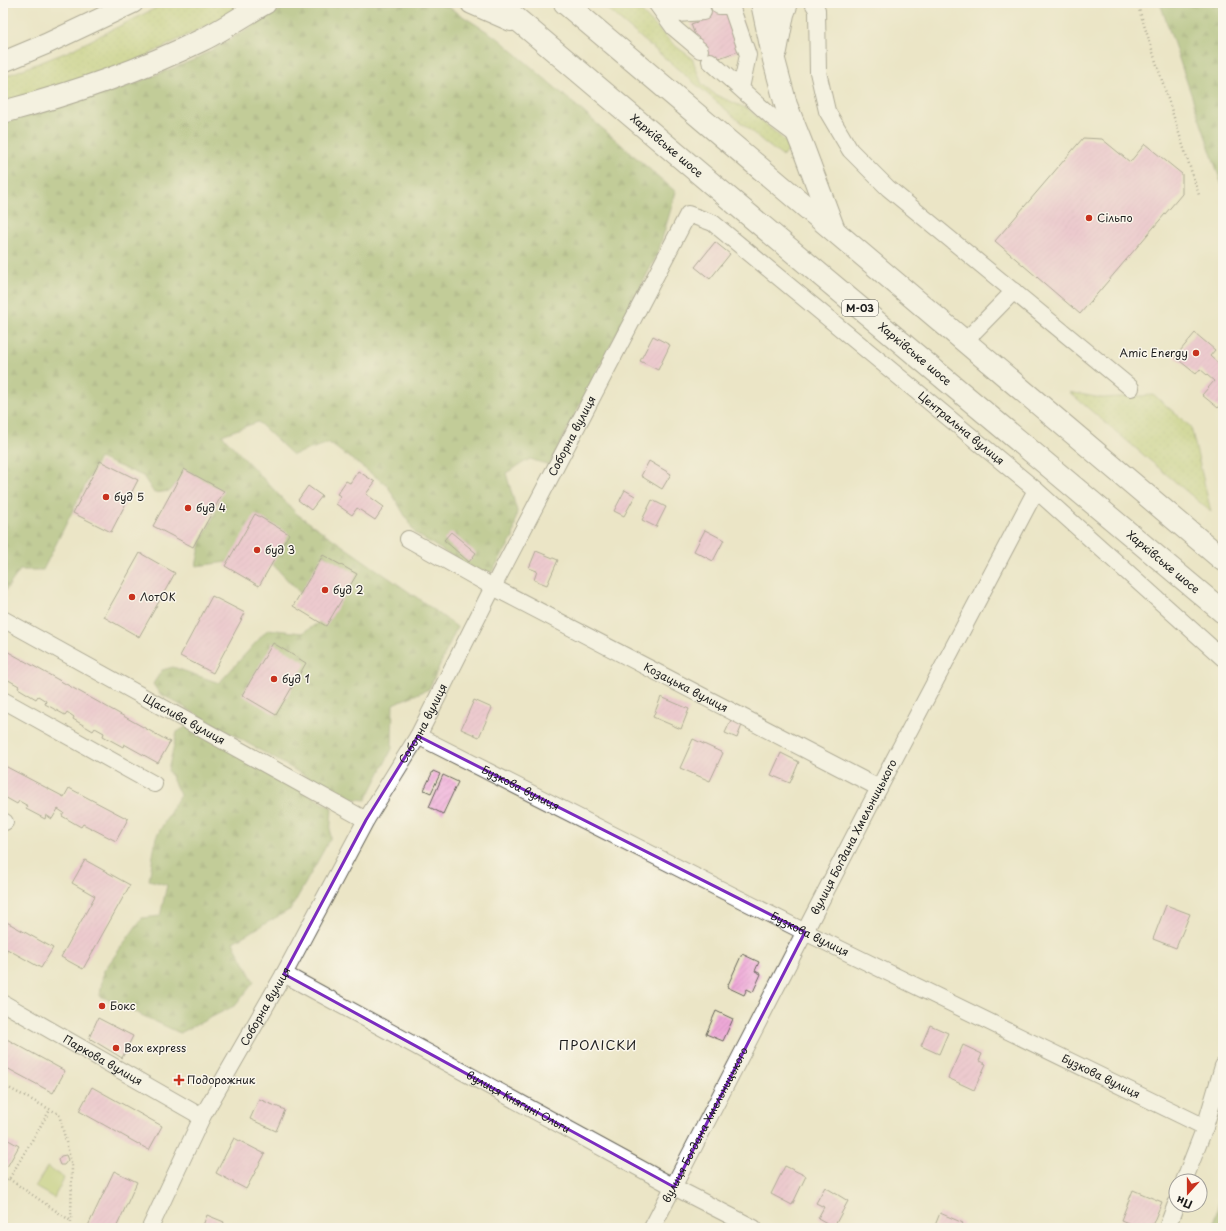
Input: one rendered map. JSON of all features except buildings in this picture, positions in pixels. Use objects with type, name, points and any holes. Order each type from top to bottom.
[{"type":"highway","points":[[3,112],[56,98],[132,71],[203,40],[265,3]]},
{"type":"highway","points":[[472,3],[527,27]]},
{"type":"highway","name":"Харківське шосе","points":[[498,3],[1223,612]]},
{"type":"highway","points":[[565,3],[1223,560]]},
{"type":"highway","points":[[762,3],[774,60],[786,105],[834,231]]},
{"type":"highway","points":[[774,60],[783,14],[787,3]]},
{"type":"main road","points":[[3,62],[46,44],[133,3]]},
{"type":"street","points":[[735,18],[742,3]]},
{"type":"street","points":[[813,3],[817,10],[818,72],[827,111],[850,150],[888,188],[1132,388]]},
{"type":"street","points":[[658,5],[678,14],[703,12]]},
{"type":"street","points":[[658,5],[674,28],[772,117],[799,137]]},
{"type":"street","points":[[719,6],[731,6],[748,55],[741,88]]},
{"type":"street","name":"Центральна вулиця","points":[[688,214],[713,223],[1036,490],[1223,658]]},
{"type":"street","name":"Соборна вулиця","points":[[150,1228],[202,1117],[284,974],[366,820],[418,736],[493,587],[688,214]]},
{"type":"street","points":[[964,342],[1014,291]]},
{"type":"street","name":"вулиця Богдана Хмельницького","points":[[652,1228],[879,788],[1036,490]]},
{"type":"street","name":"Козацька вулиця","points":[[408,539],[493,587],[879,788]]},
{"type":"street","name":"Щаслива вулиця","points":[[3,619],[366,820]]},
{"type":"street","points":[[3,700],[154,784]]},
{"type":"street","name":"Бузкова вулиця","points":[[418,736],[805,932],[1205,1127]]},
{"type":"street","name":"вулиця Княгині Ольги","points":[[284,974],[674,1187],[754,1228]]},
{"type":"street","name":"Паркова вулиця","points":[[3,1003],[202,1117]]},
{"type":"street","points":[[1187,1173],[1205,1127],[1223,1066]]},
{"type":"street","points":[[1167,1228],[1173,1213]]},
{"type":"path","points":[[1137,3],[1200,195]]},
{"type":"path","points":[[3,1085],[59,1114],[72,1166],[71,1222],[9,1179]]},
{"type":"path","points":[[3,1182],[9,1179],[50,1110]]},
{"type":"highlighted area","points":[[418,736],[805,932],[674,1187],[284,974],[366,820]]},
{"type":"green space","points":[[166,3],[251,3],[130,64],[3,105],[3,77],[67,52]]},
{"type":"green space","points":[[292,3],[442,3],[499,39],[676,192],[658,253],[549,465],[530,459],[506,473],[517,511],[513,538],[492,572],[478,573],[415,533],[387,485],[329,443],[293,455],[258,422],[222,435],[297,514],[457,627],[429,689],[393,704],[392,749],[366,800],[344,798],[159,693],[153,684],[162,670],[173,667],[219,683],[268,629],[302,633],[334,613],[299,592],[252,543],[235,561],[196,566],[201,542],[220,503],[178,482],[170,491],[154,493],[143,476],[99,458],[43,570],[20,570],[3,594],[3,122],[123,88],[196,59]]},
{"type":"green space","points":[[600,3],[633,3],[674,45],[692,58],[702,84],[716,95],[748,109],[783,139],[791,148],[782,156]]},
{"type":"green space","points":[[1160,3],[1223,3],[1223,188]]},
{"type":"green space","points":[[1069,392],[1102,398],[1154,395],[1191,427],[1211,512]]},
{"type":"green space","points":[[189,725],[332,808],[330,839],[291,909],[233,942],[254,982],[236,1005],[180,1033],[100,996],[103,972],[142,918],[160,916],[167,885],[149,880],[156,837],[180,795],[168,770],[177,732]]},
{"type":"green space","points":[[47,1167],[64,1178],[54,1198],[35,1187]]},
{"type":"green space","points":[[1223,1185],[1223,1228],[1213,1228]]},
{"type":"place","name":"Сільпо","points":[[1089,218]]},
{"type":"place","name":"Amic Energy","points":[[1196,353]]},
{"type":"place","name":"буд 5","points":[[106,497]]},
{"type":"place","name":"буд 4","points":[[188,508]]},
{"type":"place","name":"буд 3","points":[[257,550]]},
{"type":"place","name":"буд 2","points":[[325,590]]},
{"type":"place","name":"ЛотОК","points":[[132,597]]},
{"type":"place","name":"буд 1","points":[[274,679]]},
{"type":"place","name":"Бокс","points":[[102,1006]]},
{"type":"place","name":"Box express","points":[[116,1048]]},
{"type":"place","name":"Подорожник","points":[[179,1080]]},
{"type":"district","name":"ПРОЛІСКИ","points":[[598,1045]]}]
